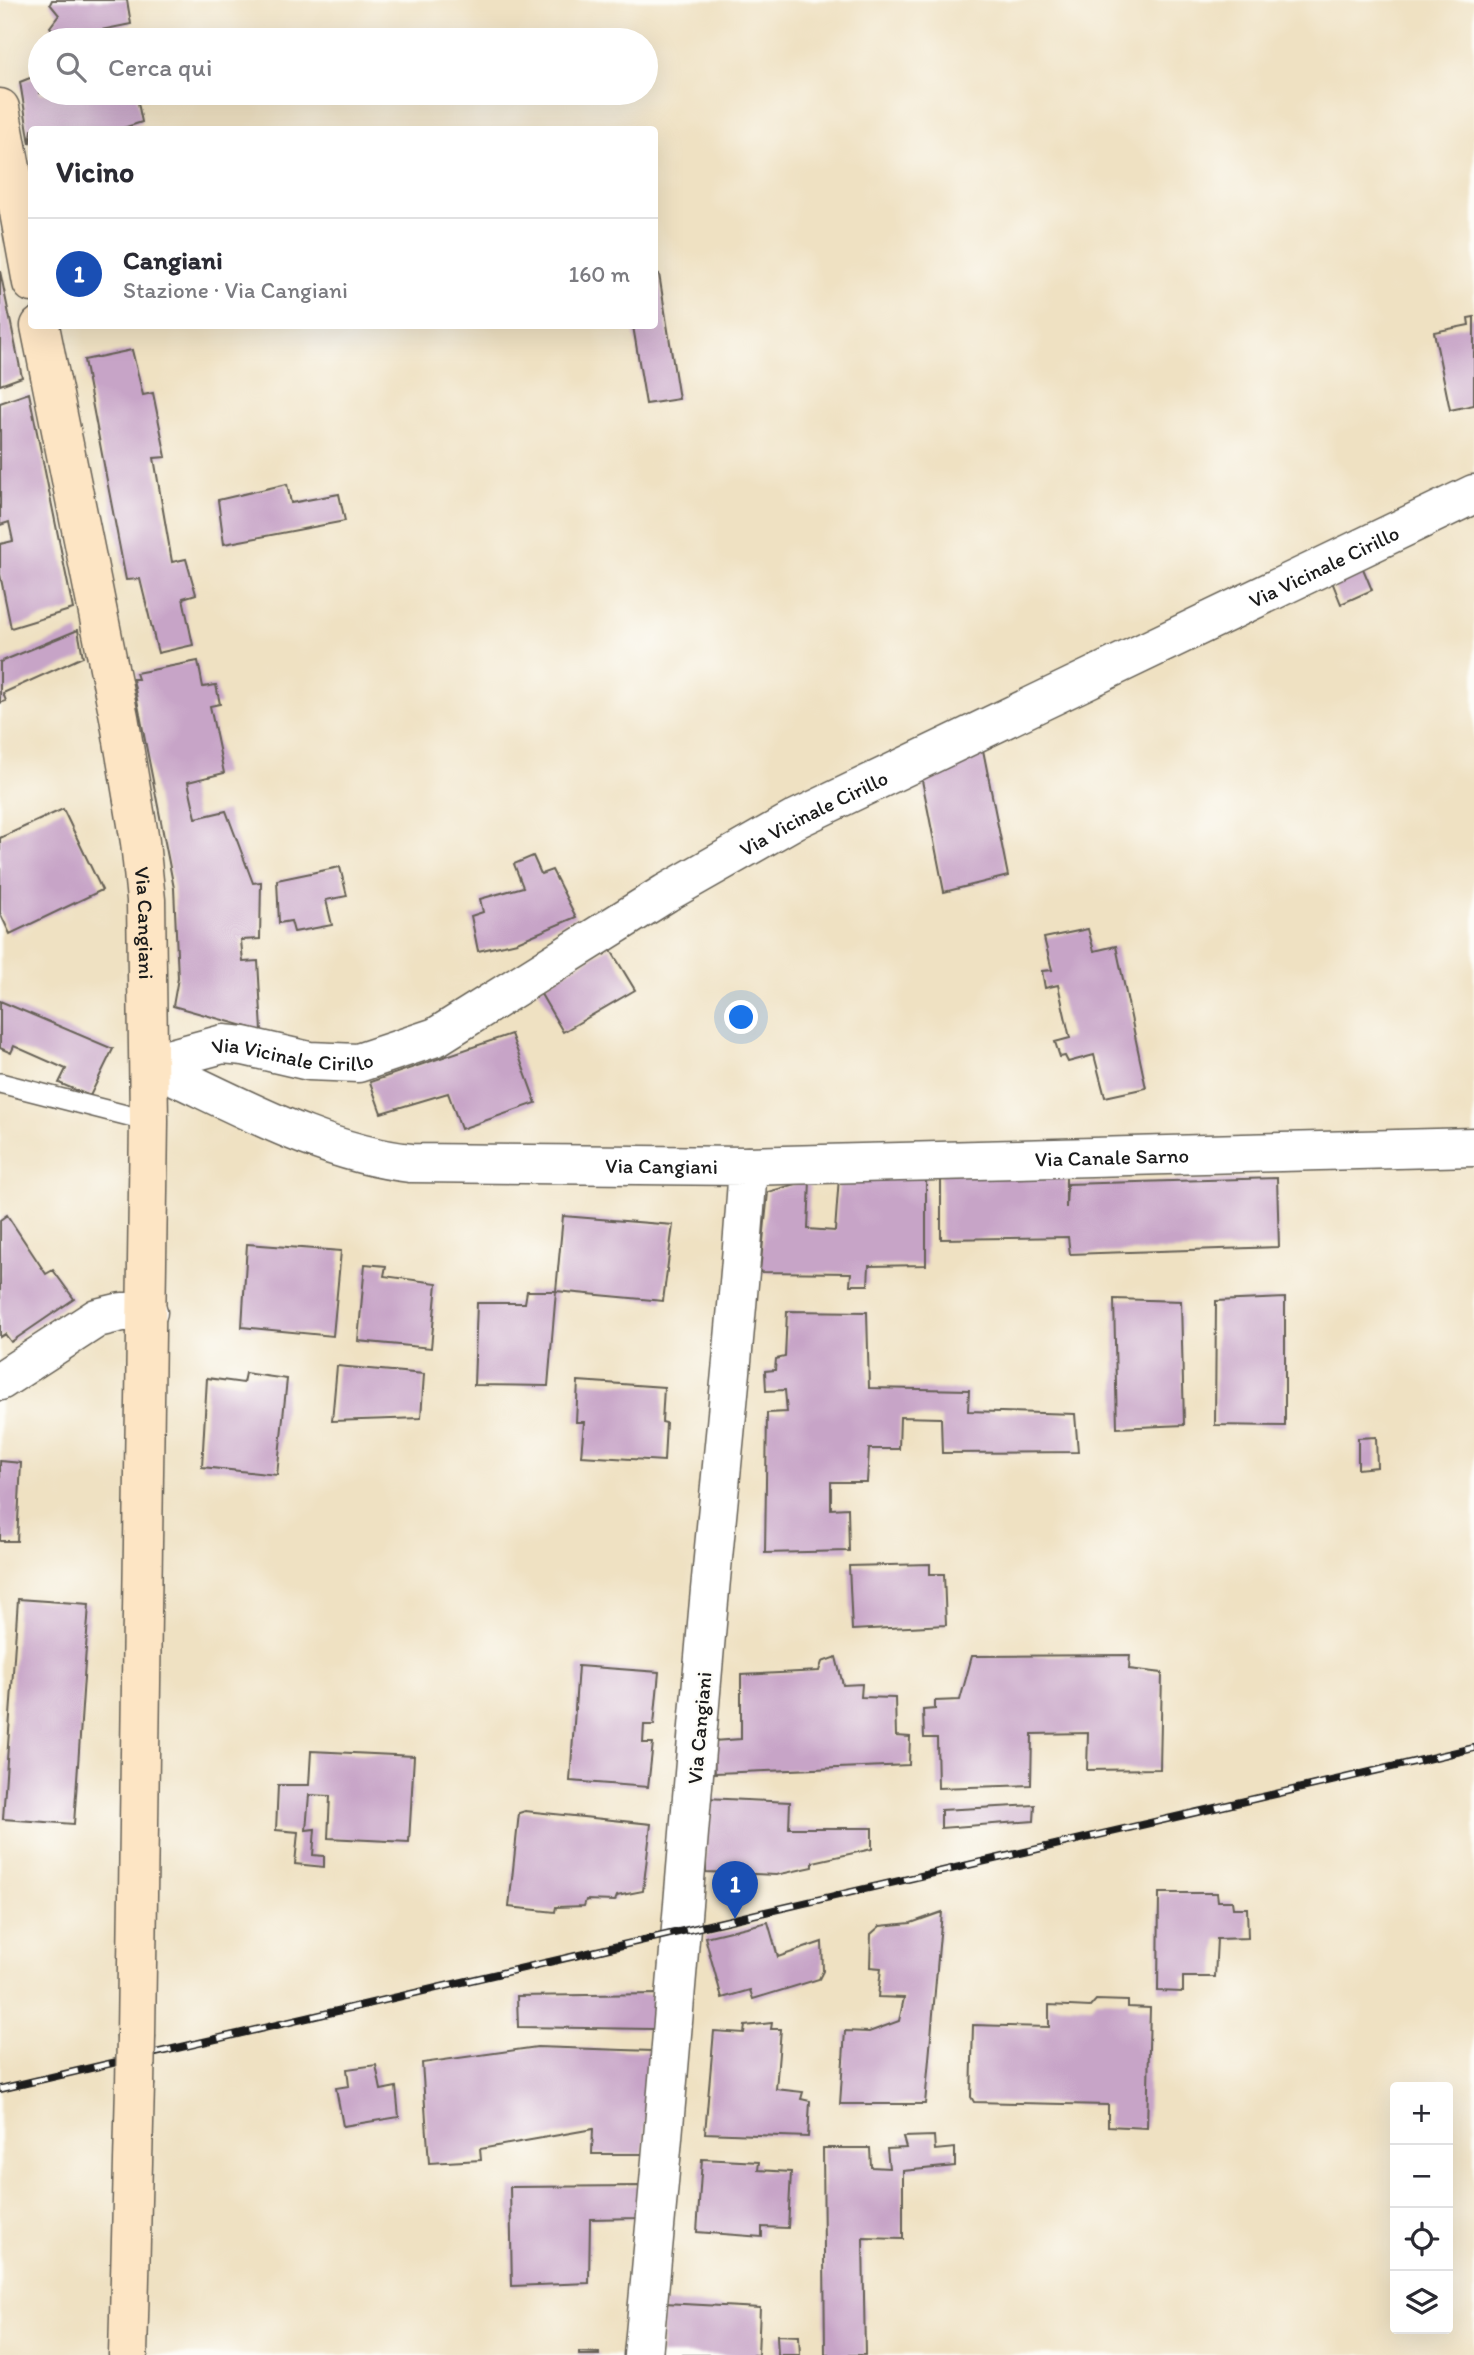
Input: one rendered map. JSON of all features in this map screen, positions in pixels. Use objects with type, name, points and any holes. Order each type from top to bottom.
[{"type":"street","points":[[0,107],[28,261]]},
{"type":"street","name":"Via Cangiani","points":[[41,329],[119,717],[140,842],[146,900],[149,1064],[340,1150],[377,1160],[411,1163],[748,1166],[738,1326],[710,1589],[671,2071],[643,2355]]},
{"type":"street","name":"Via Vicinale Cirillo","points":[[149,1064],[223,1044],[244,1046],[309,1061],[358,1063],[436,1037],[666,892],[796,819],[1474,494]]},
{"type":"street","points":[[128,2355],[136,2035],[141,1530],[148,1312],[149,1064]]},
{"type":"street","name":"Via Canale Sarno","points":[[748,1166],[1474,1147]]},
{"type":"street","points":[[0,1381],[97,1318],[122,1312],[148,1312]]},
{"type":"lane","points":[[0,1083],[149,1121]]},
{"type":"building","points":[[52,0],[127,0],[131,24],[111,28],[51,28],[59,15],[50,4]]},
{"type":"building","points":[[28,79],[28,105],[138,105],[142,122],[130,126],[28,126],[28,132],[20,82]]},
{"type":"building","points":[[0,271],[22,377],[0,385]]},
{"type":"building","points":[[658,274],[679,399],[646,404],[634,329],[658,329]]},
{"type":"building","points":[[1474,317],[1474,405],[1450,410],[1434,332],[1469,325],[1468,318]]},
{"type":"building","points":[[132,350],[143,395],[153,393],[166,457],[154,458],[172,562],[186,559],[196,594],[183,598],[193,645],[158,653],[140,579],[126,580],[84,360]]},
{"type":"building","points":[[29,393],[73,609],[11,628],[0,574],[0,544],[13,541],[9,522],[0,525],[0,403]]},
{"type":"building","points":[[287,484],[291,503],[339,494],[345,521],[224,544],[218,500]]},
{"type":"building","points":[[1359,559],[1372,590],[1341,604],[1329,574]]},
{"type":"building","points":[[78,630],[83,657],[3,693],[6,701],[0,703],[0,662]]},
{"type":"building","points":[[198,661],[203,687],[216,685],[220,704],[210,706],[224,773],[188,782],[196,818],[226,811],[253,883],[261,882],[260,939],[241,940],[243,962],[258,961],[262,1031],[173,1006],[178,978],[174,888],[133,679],[138,679],[136,673]]},
{"type":"building","points":[[983,750],[1008,876],[944,892],[920,770]]},
{"type":"building","points":[[63,809],[102,890],[10,934],[0,913],[0,838]]},
{"type":"building","points":[[533,856],[541,874],[552,870],[576,917],[517,942],[478,951],[471,916],[483,912],[480,899],[523,887],[514,864]]},
{"type":"building","points":[[340,867],[347,896],[326,900],[332,925],[294,932],[291,921],[279,923],[277,880]]},
{"type":"building","points":[[1088,929],[1094,951],[1116,946],[1146,1088],[1105,1097],[1094,1055],[1068,1062],[1065,1056],[1060,1057],[1055,1042],[1070,1038],[1058,985],[1045,988],[1042,971],[1052,970],[1044,938]]},
{"type":"building","points":[[609,947],[635,990],[563,1032],[538,989]]},
{"type":"building","points":[[0,1001],[113,1049],[90,1096],[59,1083],[66,1069],[14,1046],[11,1053],[0,1048]]},
{"type":"building","points":[[511,1034],[536,1103],[461,1129],[448,1093],[381,1113],[370,1082]]},
{"type":"building","points":[[1066,1165],[1066,1208],[1067,1184],[1277,1178],[1279,1247],[1070,1254],[1068,1237],[941,1239],[941,1169]]},
{"type":"building","points":[[926,1169],[926,1265],[869,1266],[868,1285],[850,1285],[851,1273],[760,1272],[768,1192],[810,1180],[808,1229],[835,1231],[839,1177]]},
{"type":"building","points":[[7,1215],[46,1274],[53,1270],[74,1299],[11,1342],[5,1334],[0,1337],[0,1220]]},
{"type":"building","points":[[563,1216],[673,1225],[663,1301],[556,1291]]},
{"type":"building","points":[[247,1244],[341,1251],[333,1336],[242,1327]]},
{"type":"building","points":[[365,1264],[386,1266],[384,1276],[437,1283],[431,1348],[358,1341]]},
{"type":"building","points":[[527,1291],[556,1291],[548,1386],[474,1385],[477,1303],[525,1303]]},
{"type":"building","points":[[1285,1298],[1285,1426],[1215,1425],[1216,1301]]},
{"type":"building","points":[[1114,1299],[1181,1301],[1184,1425],[1117,1428]]},
{"type":"building","points":[[787,1311],[867,1312],[869,1388],[969,1390],[968,1411],[1075,1414],[1078,1452],[942,1453],[941,1418],[900,1417],[899,1449],[869,1449],[867,1482],[831,1482],[831,1509],[848,1508],[849,1551],[765,1553],[767,1413],[787,1412],[785,1390],[766,1391],[765,1371],[775,1370],[776,1359],[785,1357]]},
{"type":"building","points":[[337,1366],[424,1374],[421,1418],[332,1421]]},
{"type":"building","points":[[245,1373],[287,1379],[277,1475],[202,1467],[207,1378],[243,1383]]},
{"type":"building","points":[[578,1381],[664,1387],[664,1461],[581,1456],[584,1422],[576,1422]]},
{"type":"building","points":[[1376,1437],[1377,1467],[1358,1469],[1358,1438]]},
{"type":"building","points":[[0,1461],[21,1463],[17,1541],[0,1541]]},
{"type":"building","points":[[930,1564],[930,1574],[944,1574],[946,1625],[852,1630],[849,1566]]},
{"type":"building","points":[[18,1599],[89,1604],[74,1824],[3,1819]]},
{"type":"building","points":[[1130,1655],[1129,1669],[1162,1673],[1160,1769],[1087,1770],[1088,1733],[1032,1734],[1031,1785],[938,1788],[937,1738],[924,1738],[923,1710],[935,1709],[935,1701],[960,1700],[972,1656]]},
{"type":"building","points":[[836,1657],[843,1685],[862,1684],[861,1697],[895,1698],[896,1736],[910,1737],[909,1765],[715,1773],[713,1741],[741,1739],[741,1675],[819,1671],[822,1662]]},
{"type":"building","points":[[578,1666],[659,1672],[654,1725],[644,1725],[643,1743],[653,1743],[648,1787],[570,1781]]},
{"type":"building","points":[[311,1751],[414,1756],[409,1842],[328,1838],[330,1796],[309,1795],[306,1830],[315,1829],[313,1855],[324,1856],[324,1867],[295,1864],[298,1832],[276,1830],[278,1785],[309,1785]]},
{"type":"building","points":[[706,1798],[790,1802],[789,1828],[872,1828],[872,1849],[813,1862],[813,1867],[776,1875],[706,1872]]},
{"type":"building","points":[[1035,1805],[1034,1821],[941,1828],[941,1810]]},
{"type":"building","points":[[525,1811],[651,1824],[643,1891],[617,1896],[615,1901],[586,1900],[584,1906],[556,1907],[555,1912],[509,1907],[519,1813]]},
{"type":"building","points":[[1159,1893],[1217,1893],[1218,1901],[1232,1901],[1233,1908],[1247,1908],[1248,1938],[1217,1939],[1215,1977],[1183,1977],[1183,1992],[1158,1991]]},
{"type":"building","points":[[942,1912],[925,2104],[840,2104],[845,2031],[869,2032],[899,2021],[904,1998],[878,1997],[881,1968],[870,1967],[871,1934],[880,1926],[911,1923]]},
{"type":"building","points":[[768,1922],[778,1957],[822,1942],[823,1971],[819,1979],[753,1999],[750,1990],[722,1998],[705,1937]]},
{"type":"building","points":[[657,1994],[654,2029],[518,2027],[517,1996]]},
{"type":"building","points":[[1096,2000],[1128,2001],[1128,2007],[1150,2008],[1147,2128],[1108,2126],[1108,2105],[974,2102],[971,2097],[973,2025],[1049,2027],[1049,2005],[1090,2007]]},
{"type":"building","points":[[772,2023],[771,2029],[781,2029],[776,2089],[803,2092],[801,2099],[810,2101],[808,2137],[705,2133],[714,2031],[744,2033],[745,2026]]},
{"type":"building","points":[[537,2047],[652,2051],[643,2154],[592,2154],[593,2129],[480,2149],[481,2160],[429,2163],[422,2063]]},
{"type":"building","points":[[376,2065],[381,2090],[396,2087],[399,2117],[343,2126],[336,2088],[349,2086],[347,2069]]},
{"type":"building","points":[[934,2136],[935,2150],[955,2148],[955,2166],[903,2171],[903,2239],[863,2238],[865,2355],[825,2355],[823,2148],[870,2148],[871,2167],[889,2168],[887,2149],[906,2148],[903,2137]]},
{"type":"building","points":[[702,2159],[759,2162],[758,2170],[791,2172],[788,2228],[762,2227],[762,2237],[697,2232]]},
{"type":"building","points":[[640,2186],[638,2218],[590,2219],[589,2283],[512,2286],[510,2187]]},
{"type":"building","points":[[664,2303],[760,2308],[758,2355],[661,2355]]},
{"type":"building","points":[[777,2335],[799,2336],[800,2355],[778,2355]]},
{"type":"building","points":[[579,2352],[599,2353],[599,2355],[579,2355]]},
{"type":"railway","points":[[0,2089],[1474,1748]]},
{"type":"place","name":"Cangiani","points":[[735,1919]]}]
